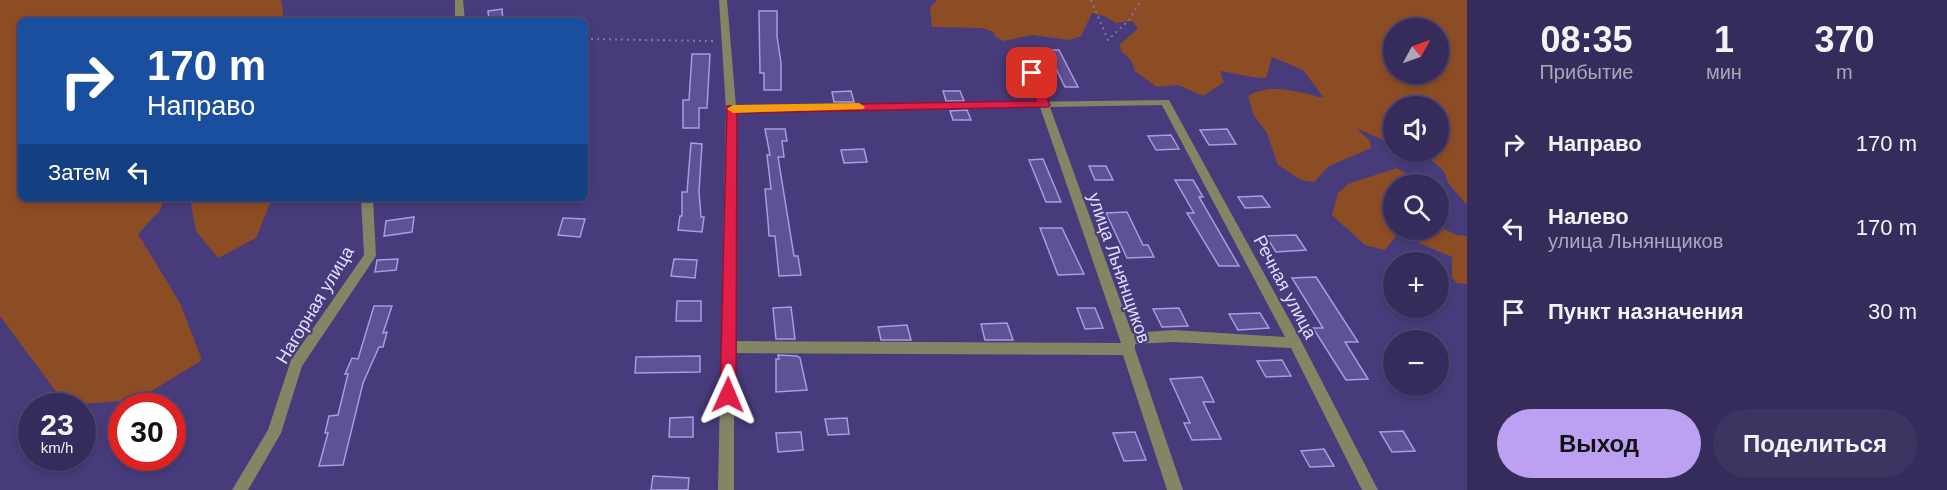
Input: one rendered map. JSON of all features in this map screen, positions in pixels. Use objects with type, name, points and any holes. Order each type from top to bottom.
[{"type":"street","points":[[459,0],[460,18]]},
{"type":"street","points":[[723,0],[731,109],[726,490]]},
{"type":"street","name":"Речная улица","points":[[1044,105],[1165,102],[1295,343],[1370,490]]},
{"type":"street","points":[[731,109],[1044,105]]},
{"type":"street","name":"улица Льнянщиков","points":[[1044,105],[1128,344],[1175,490]]},
{"type":"street","name":"Нагорная улица","points":[[240,490],[274,432],[296,364],[370,256],[368,201]]},
{"type":"street","points":[[729,347],[1128,344],[1174,336],[1295,343]]},
{"type":"lane","name":"улица Льнянщиков","points":[[1026,58],[1044,105]]},
{"type":"path","points":[[1091,0],[1108,40],[1129,20],[1141,0]]},
{"type":"path","points":[[588,39],[726,41]]},
{"type":"shaded area","points":[[0,0],[281,0],[284,18],[18,18],[18,201],[164,201],[160,210],[138,234],[180,303],[202,360],[148,393],[108,393],[108,402],[96,403],[96,393],[57,393],[0,316]]},
{"type":"shaded area","points":[[937,0],[1467,0],[1467,205],[1449,184],[1449,174],[1445,174],[1433,162],[1449,162],[1449,96],[1383,96],[1383,140],[1356,128],[1370,141],[1371,148],[1329,166],[1314,182],[1301,180],[1278,165],[1267,133],[1253,114],[1248,96],[1276,89],[1324,98],[1303,70],[1272,57],[1266,78],[1220,71],[1224,82],[1203,96],[1178,85],[1157,87],[1135,71],[1131,60],[1121,51],[1120,44],[1138,29],[1132,21],[1116,23],[1104,16],[1092,13],[1081,36],[1070,40],[1032,35],[1003,41],[993,32],[983,28],[932,27],[930,7]]},
{"type":"shaded area","points":[[1397,168],[1406,174],[1383,174],[1383,240],[1393,240],[1385,250],[1365,245],[1332,215],[1338,193],[1348,184]]},
{"type":"shaded area","points":[[191,201],[271,201],[256,238],[218,258],[196,231]]},
{"type":"shaded area","points":[[1449,231],[1467,236],[1467,284],[1457,283],[1452,278],[1452,257],[1449,256],[1449,252],[1440,252],[1412,240],[1449,240]]},
{"type":"building","points":[[502,9],[503,18],[489,18],[488,11]]},
{"type":"building","points":[[759,11],[777,11],[781,90],[764,90],[764,73],[760,73]]},
{"type":"building","points":[[1047,50],[1059,50],[1078,87],[1065,87]]},
{"type":"building","points":[[692,54],[710,54],[707,108],[699,108],[699,128],[683,128],[683,100],[689,100]]},
{"type":"building","points":[[851,91],[854,102],[834,102],[832,92]]},
{"type":"building","points":[[943,91],[960,91],[964,101],[946,101]]},
{"type":"building","points":[[967,110],[971,120],[953,120],[950,111]]},
{"type":"building","points":[[765,129],[785,129],[787,141],[782,141],[784,157],[778,157],[794,256],[798,256],[801,275],[779,276],[775,236],[769,236],[765,189],[771,189],[767,155],[770,155]]},
{"type":"building","points":[[1227,129],[1236,144],[1209,145],[1200,130]]},
{"type":"building","points":[[1171,135],[1179,149],[1156,150],[1148,136]]},
{"type":"building","points":[[691,143],[702,144],[699,192],[701,217],[704,217],[702,232],[678,230],[680,216],[682,216],[682,192],[687,192]]},
{"type":"building","points":[[864,149],[867,162],[844,163],[841,150]]},
{"type":"building","points":[[1043,159],[1061,202],[1046,202],[1029,160]]},
{"type":"building","points":[[1089,166],[1106,166],[1113,180],[1095,180]]},
{"type":"building","points":[[1175,180],[1193,180],[1203,197],[1199,197],[1239,266],[1219,266],[1187,213],[1194,213]]},
{"type":"building","points":[[1262,196],[1270,207],[1245,208],[1238,197]]},
{"type":"building","points":[[1127,212],[1143,245],[1148,245],[1154,257],[1127,258],[1106,213]]},
{"type":"building","points":[[414,217],[412,232],[384,236],[386,221]]},
{"type":"building","points":[[563,218],[585,219],[580,237],[558,235]]},
{"type":"building","points":[[1040,228],[1062,228],[1084,274],[1058,275]]},
{"type":"building","points":[[1296,235],[1306,250],[1276,252],[1266,236]]},
{"type":"building","points":[[398,259],[396,270],[375,272],[377,260]]},
{"type":"building","points":[[674,259],[697,260],[695,278],[671,276]]},
{"type":"building","points":[[1316,277],[1358,342],[1345,342],[1368,379],[1346,380],[1313,328],[1323,328],[1292,278]]},
{"type":"building","points":[[677,301],[701,301],[701,321],[676,321]]},
{"type":"building","points":[[374,306],[392,306],[383,333],[387,332],[383,347],[379,347],[363,383],[343,465],[319,466],[328,433],[325,433],[329,416],[338,415],[348,374],[345,374],[352,358],[358,359]]},
{"type":"building","points":[[791,307],[795,339],[776,339],[773,308]]},
{"type":"building","points":[[1077,308],[1095,308],[1103,328],[1085,329]]},
{"type":"building","points":[[1179,308],[1188,326],[1162,327],[1153,309]]},
{"type":"building","points":[[1260,313],[1269,328],[1238,330],[1229,314]]},
{"type":"building","points":[[1007,323],[1013,340],[985,340],[981,324]]},
{"type":"building","points":[[907,325],[911,340],[881,340],[878,327]]},
{"type":"building","points":[[778,355],[800,358],[807,390],[776,392]]},
{"type":"building","points":[[700,356],[700,372],[635,373],[636,357]]},
{"type":"building","points":[[1282,360],[1291,376],[1266,377],[1257,361]]},
{"type":"building","points":[[1202,377],[1214,402],[1203,402],[1221,439],[1192,440],[1184,423],[1190,423],[1170,379]]},
{"type":"building","points":[[693,417],[693,437],[669,437],[670,418]]},
{"type":"building","points":[[847,418],[849,434],[828,435],[825,419]]},
{"type":"building","points":[[1403,431],[1415,451],[1392,452],[1380,432]]},
{"type":"building","points":[[801,432],[803,450],[778,452],[776,433]]},
{"type":"building","points":[[1135,432],[1146,460],[1124,461],[1113,433]]},
{"type":"building","points":[[1324,449],[1334,466],[1310,467],[1301,451]]},
{"type":"building","points":[[653,476],[689,478],[688,490],[651,490]]},
{"type":"slow traffic","points":[[733,109],[859,107]]},
{"type":"route","points":[[728,395],[731,109],[1044,105],[1032,73]]}]
